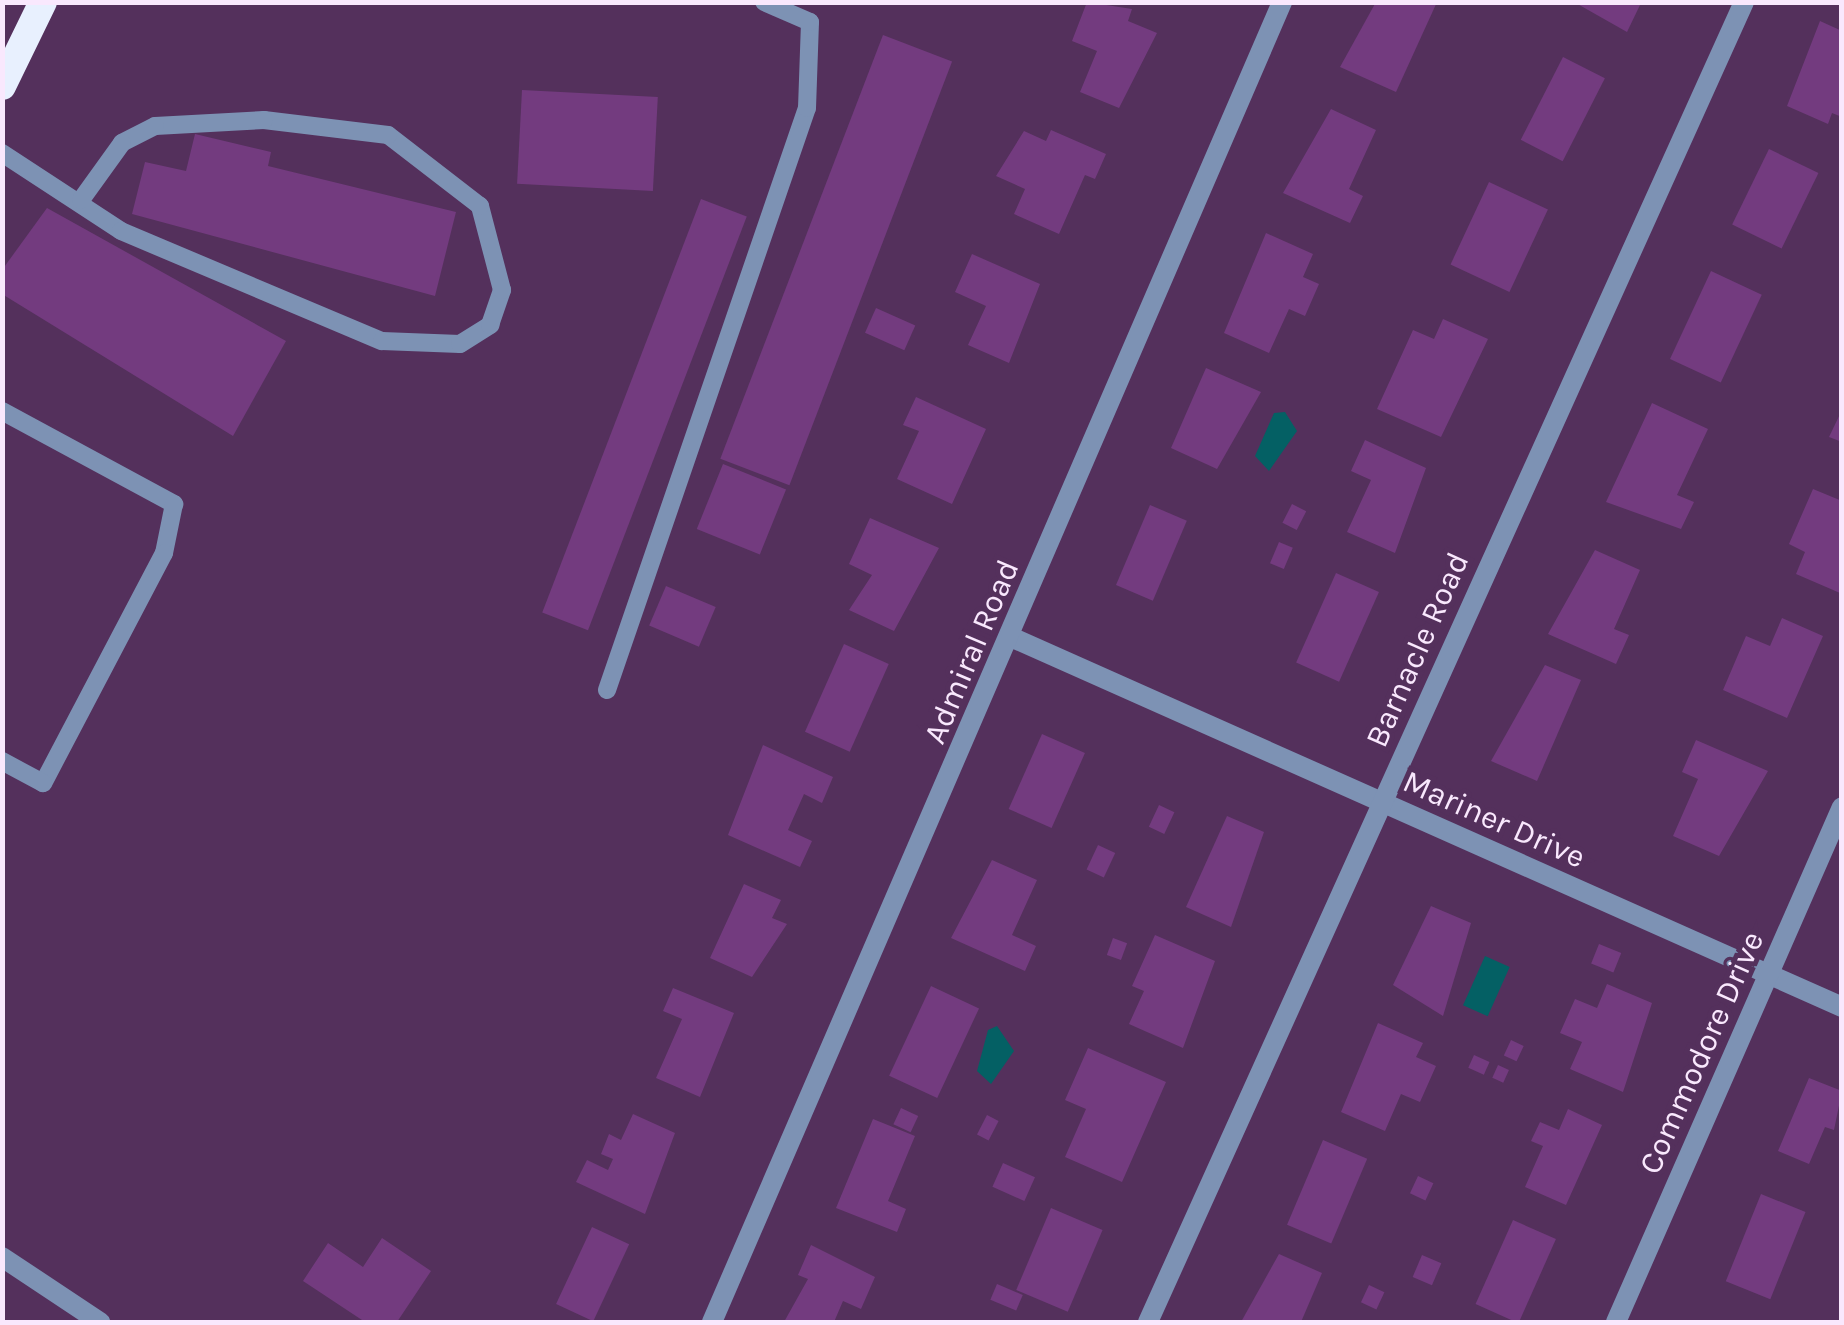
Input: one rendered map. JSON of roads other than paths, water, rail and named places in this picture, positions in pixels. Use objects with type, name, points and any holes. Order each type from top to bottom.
[{"type":"highway","points":[[2,86],[44,2]]},
{"type":"street","name":"Admiral Road","points":[[712,1322],[1013,638],[1282,2]]},
{"type":"street","name":"Barnacle Road","points":[[1148,1322],[1744,2]]},
{"type":"street","name":"Mariner Drive","points":[[1013,638],[1842,1007]]},
{"type":"street","name":"Commodore Drive","points":[[1616,1322],[1842,808]]},
{"type":"street","points":[[2,1257],[100,1322]]},
{"type":"lane","points":[[608,690],[807,108],[810,22],[764,2]]},
{"type":"lane","points":[[2,153],[81,200],[121,231],[382,341],[460,344],[490,325],[502,290],[480,206],[388,134],[264,120],[155,126],[122,142],[81,200]]},
{"type":"lane","points":[[2,411],[174,504],[164,553],[43,783],[2,761]]}]
